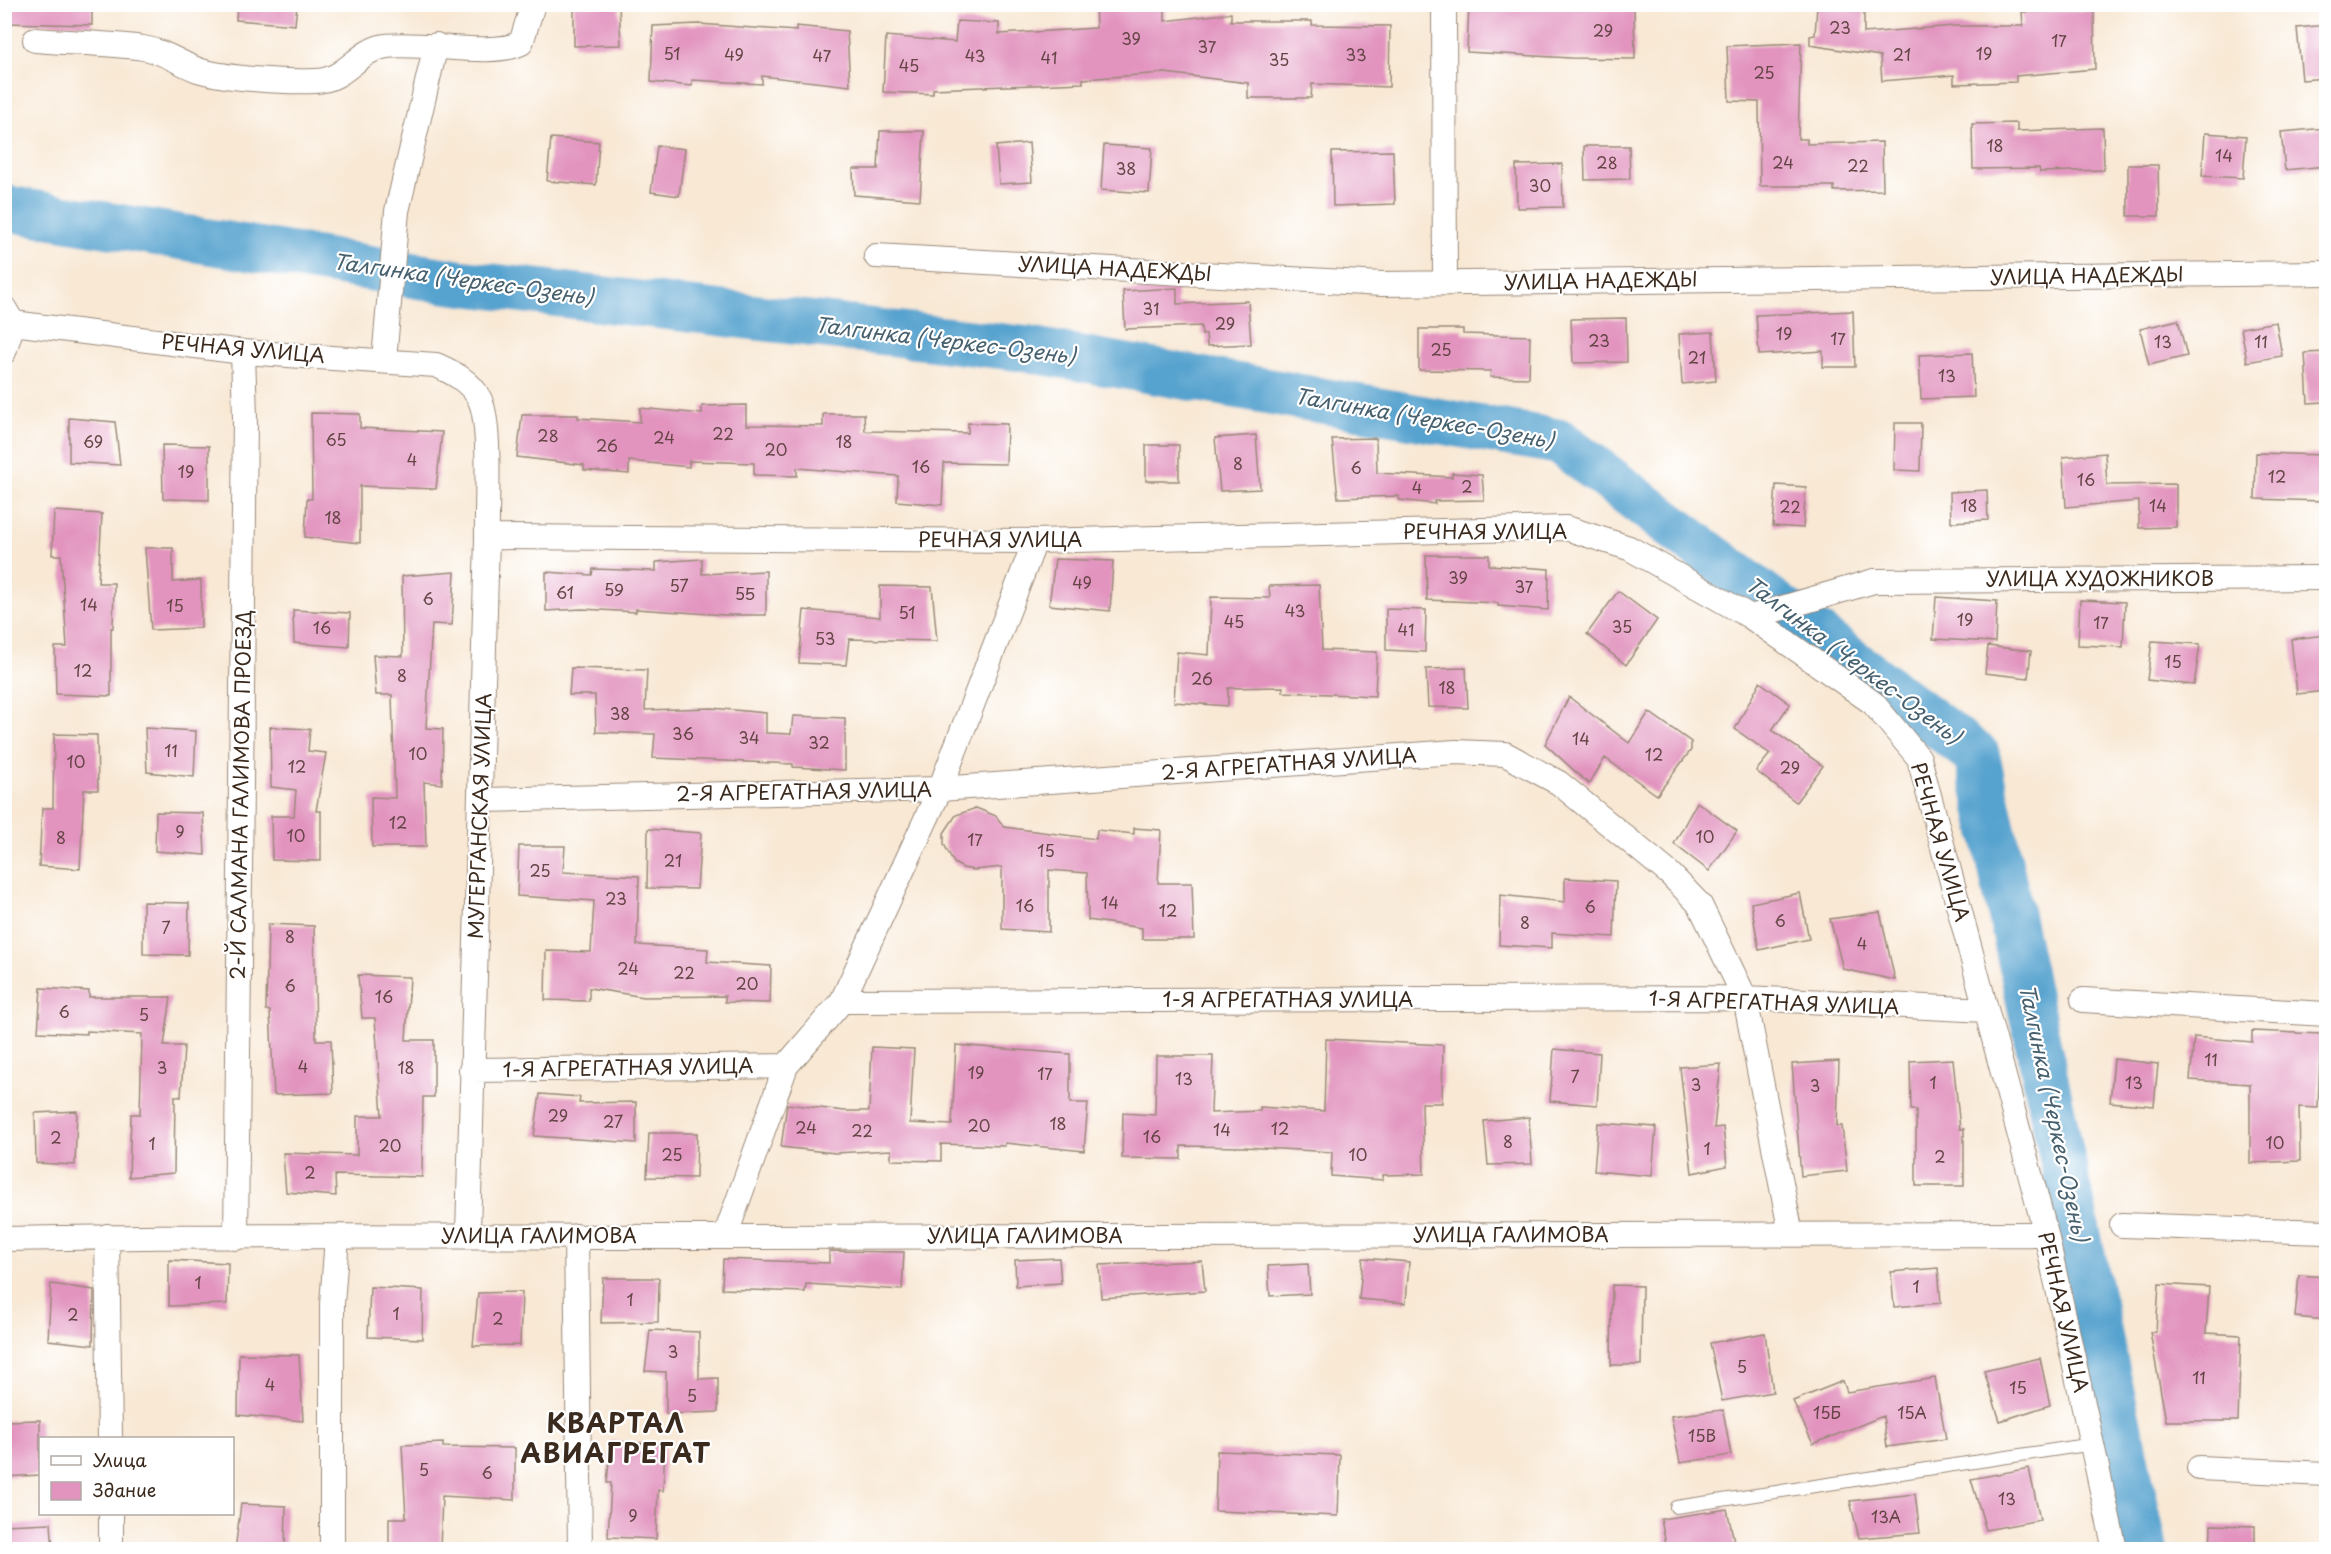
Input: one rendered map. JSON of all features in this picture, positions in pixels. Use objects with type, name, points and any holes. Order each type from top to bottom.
[{"type":"street","points":[[34,40],[145,48],[209,72],[232,76],[318,81],[338,77],[365,52],[386,46],[436,45],[507,50],[521,43],[533,4]]},
{"type":"street","points":[[1444,4],[1445,283]]},
{"type":"street","points":[[384,360],[397,211],[436,45]]},
{"type":"street","name":"УЛИЦА НАДЕЖДЫ","points":[[876,256],[1382,284],[2326,273]]},
{"type":"street","points":[[4,352],[9,316]]},
{"type":"street","name":"РЕЧНАЯ УЛИЦА","points":[[9,316],[243,352],[436,365],[459,375],[480,398]]},
{"type":"street","name":"2-Й САЛМАНА ГАЛИМОВА ПРОЕЗД","points":[[236,1238],[245,418],[243,352]]},
{"type":"street","name":"МУГЕРГАНСКАЯ УЛИЦА","points":[[468,1234],[471,1070],[482,800],[487,537],[486,432],[480,398]]},
{"type":"street","name":"РЕЧНАЯ УЛИЦА","points":[[487,537],[1035,541],[1566,528],[1629,548],[1751,617],[1874,703],[1919,758],[2046,1234],[2115,1550]]},
{"type":"street","points":[[725,1237],[786,1066],[842,1001],[940,789],[1035,541]]},
{"type":"street","name":"УЛИЦА ХУДОЖНИКОВ","points":[[1751,617],[1874,581],[2326,578]]},
{"type":"street","name":"2-Я АГРЕГАТНАЯ УЛИЦА","points":[[482,800],[940,789],[1455,752],[1505,754],[1559,783],[1670,874],[1700,905],[1745,998],[1791,1234]]},
{"type":"street","name":"1-Я АГРЕГАТНАЯ УЛИЦА","points":[[842,1001],[1745,998],[1986,1010]]},
{"type":"street","points":[[2083,1000],[2326,1014]]},
{"type":"street","name":"1-Я АГРЕГАТНАЯ УЛИЦА","points":[[471,1070],[786,1066]]},
{"type":"street","points":[[2122,1225],[2326,1232]]},
{"type":"street","name":"УЛИЦА ГАЛИМОВА","points":[[4,1239],[107,1236],[337,1238],[468,1234],[725,1237],[2046,1234]]},
{"type":"street","points":[[107,1236],[110,1437]]},
{"type":"street","points":[[576,1236],[580,1550]]},
{"type":"street","points":[[332,1550],[332,1304],[337,1238]]},
{"type":"street","points":[[2199,1468],[2326,1473]]},
{"type":"street","points":[[111,1515],[111,1550]]},
{"type":"lane","points":[[1676,1508],[2093,1444]]},
{"type":"building","points":[[4,4],[92,4],[92,25],[4,23]]},
{"type":"building","points":[[237,4],[297,4],[295,25],[236,20]]},
{"type":"building","points":[[619,4],[621,45],[574,46],[574,5]]},
{"type":"building","points":[[1095,4],[1165,4],[1165,21],[1231,13],[1231,21],[1312,21],[1312,25],[1390,26],[1389,87],[1312,84],[1311,98],[1248,98],[1248,83],[1165,73],[1083,79],[1083,83],[933,89],[933,94],[883,92],[886,36],[955,42],[957,21],[999,23],[999,34],[1096,28]]},
{"type":"building","points":[[1469,4],[1634,4],[1635,59],[1467,52]]},
{"type":"building","points":[[1817,6],[1864,11],[1864,33],[1955,26],[2023,26],[2022,12],[2094,10],[2095,69],[2016,76],[2016,82],[1954,84],[1954,75],[1882,81],[1880,56],[1810,45],[1810,36],[1815,35]]},
{"type":"building","points":[[699,24],[796,31],[796,26],[847,31],[850,86],[762,76],[762,84],[692,80],[692,86],[651,82],[653,26]]},
{"type":"building","points":[[2326,25],[2326,78],[2302,80],[2297,28]]},
{"type":"building","points":[[1801,43],[1798,139],[1807,139],[1807,144],[1882,142],[1883,190],[1834,191],[1834,186],[1760,186],[1759,102],[1729,101],[1727,46]]},
{"type":"building","points":[[2017,123],[2017,131],[2103,128],[2104,170],[2040,172],[2039,168],[1973,169],[1972,124]]},
{"type":"building","points":[[2326,128],[2326,166],[2285,170],[2281,132]]},
{"type":"building","points":[[880,131],[924,131],[920,200],[854,195],[853,169],[878,169]]},
{"type":"building","points":[[2205,133],[2246,136],[2243,178],[2202,176]]},
{"type":"building","points":[[551,138],[599,142],[596,185],[547,181]]},
{"type":"building","points":[[1029,143],[1032,182],[999,184],[996,146]]},
{"type":"building","points":[[1104,145],[1152,148],[1149,193],[1101,190]]},
{"type":"building","points":[[657,146],[685,149],[679,196],[651,192]]},
{"type":"building","points":[[1584,146],[1629,146],[1630,179],[1585,180]]},
{"type":"building","points":[[1393,151],[1395,204],[1333,206],[1332,152]]},
{"type":"building","points":[[1562,164],[1563,207],[1517,208],[1516,165]]},
{"type":"building","points":[[2128,165],[2158,165],[2159,216],[2128,216]]},
{"type":"building","points":[[1177,288],[1177,304],[1248,301],[1251,344],[1207,346],[1206,334],[1202,335],[1201,326],[1125,329],[1123,291]]},
{"type":"building","points":[[1853,311],[1855,367],[1823,367],[1823,351],[1759,355],[1756,315]]},
{"type":"building","points":[[1626,318],[1627,362],[1573,363],[1571,319]]},
{"type":"building","points":[[2178,320],[2187,356],[2149,365],[2140,329]]},
{"type":"building","points":[[2276,322],[2282,356],[2247,362],[2241,328]]},
{"type":"building","points":[[1419,329],[1463,329],[1463,334],[1530,336],[1529,378],[1490,377],[1491,371],[1419,370]]},
{"type":"building","points":[[1713,332],[1716,381],[1682,384],[1679,334]]},
{"type":"building","points":[[2326,352],[2326,402],[2308,403],[2305,353]]},
{"type":"building","points":[[1972,353],[1974,397],[1921,399],[1919,355]]},
{"type":"building","points":[[746,405],[746,425],[823,426],[823,414],[864,414],[865,431],[968,433],[968,423],[1007,424],[1006,464],[944,463],[942,505],[897,501],[898,476],[797,468],[797,476],[754,475],[754,463],[689,461],[689,467],[629,461],[629,474],[584,470],[584,465],[517,457],[522,415],[578,415],[578,418],[640,422],[640,408],[702,414],[702,406]]},
{"type":"building","points":[[311,413],[360,414],[360,428],[442,432],[436,489],[360,486],[360,543],[305,537],[307,499],[312,499]]},
{"type":"building","points":[[69,418],[115,422],[120,465],[69,462]]},
{"type":"building","points":[[1895,423],[1921,423],[1920,471],[1894,470]]},
{"type":"building","points":[[1256,435],[1260,489],[1220,491],[1215,438]]},
{"type":"building","points":[[1376,438],[1377,473],[1452,477],[1452,473],[1482,475],[1484,500],[1434,501],[1435,504],[1399,500],[1399,496],[1338,498],[1332,439]]},
{"type":"building","points":[[162,445],[209,446],[209,500],[163,499]]},
{"type":"building","points":[[1146,445],[1179,445],[1179,481],[1146,481]]},
{"type":"building","points":[[2105,453],[2107,485],[2176,484],[2176,527],[2139,528],[2139,501],[2066,507],[2063,457]]},
{"type":"building","points":[[2256,453],[2326,455],[2326,501],[2255,499]]},
{"type":"building","points":[[1776,485],[1806,487],[1803,528],[1773,526]]},
{"type":"building","points":[[1987,490],[1988,520],[1951,522],[1950,492]]},
{"type":"building","points":[[54,511],[102,514],[98,583],[114,583],[113,628],[111,628],[111,696],[56,694],[55,647],[67,647],[61,555],[52,555]]},
{"type":"building","points":[[145,548],[173,548],[173,582],[201,580],[201,628],[151,630]]},
{"type":"building","points":[[1426,555],[1489,555],[1489,565],[1549,569],[1548,610],[1498,606],[1498,603],[1427,600]]},
{"type":"building","points":[[702,559],[702,574],[766,571],[766,615],[725,615],[636,609],[636,612],[582,609],[546,611],[546,572],[592,575],[593,569],[656,571],[656,562]]},
{"type":"building","points":[[1055,559],[1113,561],[1110,611],[1049,605]]},
{"type":"building","points":[[455,572],[452,625],[432,624],[426,728],[443,729],[442,784],[424,782],[426,847],[372,847],[371,797],[395,798],[392,695],[376,695],[373,655],[403,656],[402,576]]},
{"type":"building","points":[[1319,585],[1322,650],[1377,652],[1375,696],[1283,692],[1283,687],[1228,688],[1228,706],[1174,702],[1177,652],[1209,655],[1211,597],[1270,598],[1269,586]]},
{"type":"building","points":[[880,586],[932,587],[937,641],[849,639],[846,665],[799,663],[804,610],[880,617]]},
{"type":"building","points":[[1618,591],[1657,620],[1626,665],[1587,634]]},
{"type":"building","points":[[1936,597],[1997,601],[1995,642],[1933,639]]},
{"type":"building","points":[[2080,600],[2125,602],[2123,647],[2078,645]]},
{"type":"building","points":[[1386,609],[1426,610],[1425,652],[1386,650]]},
{"type":"building","points":[[293,610],[350,613],[349,647],[294,643]]},
{"type":"building","points":[[2326,635],[2326,691],[2297,694],[2291,639]]},
{"type":"building","points":[[2152,641],[2200,644],[2194,685],[2147,680]]},
{"type":"building","points":[[1988,646],[2031,651],[2028,678],[1985,673]]},
{"type":"building","points":[[571,668],[647,670],[645,710],[712,708],[766,713],[766,733],[791,734],[793,716],[845,718],[845,770],[793,767],[793,764],[653,758],[655,734],[596,732],[595,695],[569,695]]},
{"type":"building","points":[[1466,668],[1468,708],[1428,707],[1426,669]]},
{"type":"building","points":[[1760,682],[1790,704],[1772,730],[1823,766],[1796,802],[1756,771],[1770,754],[1735,729]]},
{"type":"building","points":[[1569,697],[1629,743],[1649,712],[1691,742],[1691,750],[1657,795],[1605,758],[1589,784],[1545,744]]},
{"type":"building","points":[[270,727],[310,729],[308,751],[326,753],[316,811],[321,811],[321,861],[272,860],[271,816],[294,816],[296,790],[271,787]]},
{"type":"building","points":[[145,728],[196,731],[194,777],[147,772]]},
{"type":"building","points":[[54,734],[97,735],[98,790],[84,790],[80,869],[39,866],[42,808],[53,808]]},
{"type":"building","points":[[1697,802],[1737,831],[1709,871],[1674,844]]},
{"type":"building","points":[[976,808],[996,816],[1004,827],[1096,839],[1097,830],[1134,834],[1134,828],[1161,830],[1158,883],[1192,883],[1194,939],[1142,939],[1142,928],[1088,920],[1087,873],[1049,870],[1049,932],[1002,929],[1002,867],[974,870],[963,868],[954,863],[944,844],[944,833],[956,815]]},
{"type":"building","points":[[156,812],[203,813],[205,855],[155,851]]},
{"type":"building","points":[[648,829],[701,833],[697,889],[647,888]]},
{"type":"building","points":[[519,846],[565,846],[563,872],[639,876],[637,945],[708,949],[707,962],[771,966],[770,1003],[725,1002],[725,996],[644,997],[589,988],[589,1001],[545,1000],[546,951],[591,952],[594,901],[517,896]]},
{"type":"building","points":[[1565,878],[1616,881],[1614,937],[1552,933],[1552,948],[1499,945],[1500,895],[1565,902]]},
{"type":"building","points":[[1800,893],[1809,939],[1759,950],[1751,903]]},
{"type":"building","points":[[143,902],[189,903],[188,955],[143,954]]},
{"type":"building","points":[[1880,912],[1895,980],[1843,969],[1830,919]]},
{"type":"building","points":[[268,924],[314,926],[316,1040],[331,1040],[333,1093],[274,1095],[270,1011],[266,1010]]},
{"type":"building","points":[[358,975],[410,977],[406,1040],[434,1040],[434,1097],[423,1097],[422,1177],[335,1175],[336,1196],[286,1192],[283,1153],[357,1155],[357,1116],[382,1116],[375,1018],[362,1018]]},
{"type":"building","points":[[41,988],[89,991],[89,997],[171,997],[164,1046],[184,1046],[181,1097],[175,1096],[174,1173],[129,1177],[131,1114],[140,1114],[142,1034],[87,1031],[87,1034],[38,1032]]},
{"type":"building","points":[[2252,1031],[2321,1034],[2318,1108],[2299,1107],[2300,1161],[2250,1163],[2250,1084],[2190,1080],[2194,1037],[2252,1042]]},
{"type":"building","points":[[1326,1039],[1443,1045],[1442,1103],[1422,1103],[1424,1174],[1383,1175],[1383,1180],[1331,1176],[1332,1152],[1244,1147],[1181,1146],[1181,1159],[1122,1158],[1123,1113],[1155,1115],[1156,1056],[1213,1056],[1211,1113],[1260,1111],[1260,1107],[1324,1111]]},
{"type":"building","points":[[956,1045],[1070,1054],[1070,1103],[1088,1103],[1084,1151],[1005,1143],[1005,1146],[941,1144],[941,1161],[891,1160],[891,1150],[835,1153],[781,1147],[787,1104],[845,1111],[869,1111],[872,1047],[914,1049],[910,1123],[952,1125]]},
{"type":"building","points":[[1554,1049],[1600,1053],[1597,1105],[1550,1101]]},
{"type":"building","points":[[1953,1059],[1960,1129],[1964,1129],[1964,1186],[1916,1186],[1916,1110],[1911,1110],[1910,1061]]},
{"type":"building","points":[[2114,1059],[2158,1064],[2154,1106],[2110,1102]]},
{"type":"building","points":[[1839,1061],[1837,1126],[1842,1126],[1847,1171],[1801,1176],[1792,1064]]},
{"type":"building","points":[[1721,1064],[1714,1128],[1723,1127],[1727,1166],[1692,1173],[1680,1067]]},
{"type":"building","points":[[540,1094],[580,1097],[579,1103],[636,1102],[636,1143],[534,1136]]},
{"type":"building","points":[[77,1111],[75,1165],[36,1163],[35,1113]]},
{"type":"building","points":[[1529,1117],[1532,1164],[1488,1165],[1484,1121]]},
{"type":"building","points":[[1598,1123],[1656,1127],[1652,1176],[1594,1171]]},
{"type":"building","points":[[649,1133],[697,1133],[696,1178],[647,1177]]},
{"type":"building","points":[[829,1251],[904,1252],[902,1290],[806,1284],[805,1292],[722,1289],[723,1259],[829,1263]]},
{"type":"building","points":[[1059,1258],[1061,1283],[1016,1286],[1015,1260]]},
{"type":"building","points":[[1363,1258],[1409,1262],[1406,1303],[1359,1299]]},
{"type":"building","points":[[169,1260],[228,1263],[227,1304],[169,1306]]},
{"type":"building","points":[[1202,1261],[1205,1291],[1101,1298],[1099,1265]]},
{"type":"building","points":[[1308,1264],[1310,1294],[1270,1296],[1268,1266]]},
{"type":"building","points":[[1938,1268],[1941,1303],[1894,1307],[1891,1272]]},
{"type":"building","points":[[2299,1275],[2326,1277],[2326,1320],[2295,1317]]},
{"type":"building","points":[[603,1278],[659,1278],[658,1322],[601,1323]]},
{"type":"building","points":[[51,1284],[94,1290],[93,1345],[48,1340]]},
{"type":"building","points":[[2159,1284],[2209,1287],[2206,1333],[2241,1335],[2238,1421],[2166,1421],[2150,1332],[2156,1332]]},
{"type":"building","points":[[1612,1285],[1642,1286],[1641,1365],[1611,1365]]},
{"type":"building","points":[[370,1287],[423,1290],[422,1339],[368,1337]]},
{"type":"building","points":[[522,1292],[520,1345],[473,1346],[478,1293]]},
{"type":"building","points":[[650,1330],[699,1332],[699,1379],[718,1378],[718,1412],[666,1414],[666,1372],[645,1371]]},
{"type":"building","points":[[1765,1333],[1773,1392],[1722,1401],[1710,1343]]},
{"type":"building","points":[[239,1354],[299,1355],[303,1421],[238,1415]]},
{"type":"building","points":[[2040,1358],[2050,1405],[2000,1421],[1984,1371]]},
{"type":"building","points":[[1935,1378],[1946,1439],[1887,1447],[1883,1416],[1813,1444],[1793,1401],[1843,1381],[1847,1392]]},
{"type":"building","points":[[1723,1410],[1731,1455],[1680,1463],[1671,1416]]},
{"type":"building","points":[[40,1420],[39,1475],[4,1477],[4,1421]]},
{"type":"building","points":[[611,1441],[665,1445],[663,1491],[658,1490],[656,1539],[608,1537],[611,1483],[607,1483]]},
{"type":"building","points":[[443,1443],[443,1447],[515,1448],[515,1500],[442,1496],[440,1550],[389,1550],[389,1518],[406,1518],[402,1445]]},
{"type":"building","points":[[1217,1451],[1340,1455],[1338,1516],[1215,1511]]},
{"type":"building","points":[[2029,1468],[2040,1520],[1986,1530],[1971,1479]]},
{"type":"building","points":[[1915,1494],[1920,1533],[1859,1538],[1850,1501]]},
{"type":"building","points":[[241,1504],[286,1506],[285,1550],[235,1550]]},
{"type":"building","points":[[1727,1509],[1736,1550],[1667,1550],[1661,1519]]},
{"type":"building","points":[[51,1523],[53,1550],[4,1550],[4,1525]]},
{"type":"building","points":[[2211,1525],[2255,1526],[2255,1550],[2210,1550]]},
{"type":"waterway","name":"Талгинка (Черкес-Озень)","points":[[4,208],[455,282],[1026,349],[1560,442],[1977,755],[2145,1550]]},
{"type":"district","name":"КВАРТАЛ АВИАГРЕГАТ","points":[[616,1439]]}]
